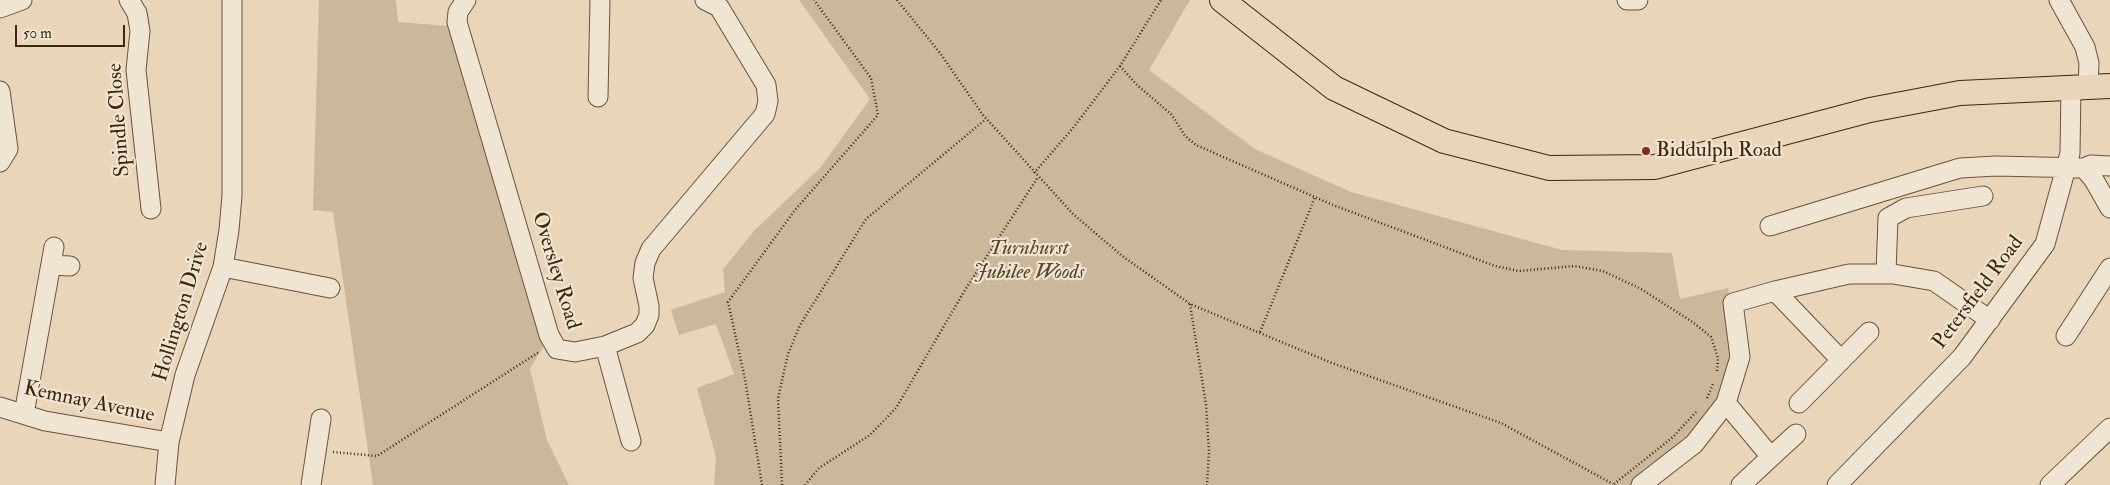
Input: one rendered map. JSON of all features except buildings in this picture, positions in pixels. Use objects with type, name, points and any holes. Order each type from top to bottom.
[{"type":"main road","points":[[1222,0],[1334,88],[1444,141],[1549,168],[1655,167],[1870,110],[1960,94],[2090,86]]},
{"type":"street","name":"Spindle Close","points":[[129,0],[137,13],[140,31],[136,70],[151,209]]},
{"type":"street","name":"Hollington Drive","points":[[165,485],[169,442],[185,374],[222,267],[232,196],[232,0]]},
{"type":"street","name":"Oversley Road","points":[[466,0],[458,12],[457,22],[552,344],[557,349],[566,352],[605,346],[637,333],[645,325],[649,315],[649,306],[643,278],[645,262],[651,249],[765,114],[768,100],[766,85],[719,7],[705,0]]},
{"type":"street","points":[[598,96],[600,0]]},
{"type":"street","points":[[1627,0],[1638,0]]},
{"type":"street","name":"Petersfield Road","points":[[1837,485],[1962,357],[2045,244],[2076,167],[2070,153],[2090,86],[2089,63],[2085,47],[2059,0]]},
{"type":"street","points":[[0,91],[8,149],[0,162]]},
{"type":"street","points":[[1770,226],[1960,168],[2110,166]]},
{"type":"street","points":[[2076,167],[2094,180],[2110,208]]},
{"type":"street","points":[[1886,274],[1888,218],[1906,208],[1983,196]]},
{"type":"street","points":[[24,414],[58,259]]},
{"type":"street","points":[[222,267],[330,288]]},
{"type":"street","points":[[2066,336],[2110,268]]},
{"type":"street","points":[[1642,485],[1694,444],[1726,403],[1740,357],[1733,303],[1775,290],[1849,274],[1886,274],[1934,281],[1990,320]]},
{"type":"street","points":[[1775,290],[1841,360]]},
{"type":"street","points":[[1799,403],[1869,332]]},
{"type":"street","points":[[605,346],[631,441]]},
{"type":"street","points":[[1726,403],[1771,457]]},
{"type":"street","name":"Kemnay Avenue","points":[[0,407],[45,421],[169,442]]},
{"type":"street","points":[[311,485],[321,419]]},
{"type":"street","points":[[2050,485],[2110,429]]},
{"type":"street","points":[[1741,485],[1796,434]]},
{"type":"path","points":[[762,485],[745,379],[728,302],[795,210],[878,115],[871,78],[814,0]]},
{"type":"path","points":[[897,0],[940,53],[958,82],[986,119],[1073,214],[1121,255],[1190,304],[1332,363],[1501,423],[1613,484],[1673,436],[1697,411]]},
{"type":"path","points":[[1034,173],[1073,128],[1120,66],[1161,0]]},
{"type":"path","points":[[1120,66],[1136,84],[1172,115],[1186,136],[1196,145],[1315,198],[1495,266],[1519,271],[1574,266],[1603,271],[1641,289],[1694,323],[1711,337],[1718,358],[1717,374]]},
{"type":"path","points":[[782,485],[778,398],[788,354],[800,326],[866,219],[986,119]]},
{"type":"path","points":[[805,485],[819,468],[870,436],[896,408],[965,290],[1038,177]]},
{"type":"path","points":[[1260,332],[1315,198]]},
{"type":"path","points":[[1190,304],[1206,405],[1209,452],[1207,485]]},
{"type":"path","points":[[316,450],[377,456],[552,344]]},
{"type":"path","points":[[1702,404],[1714,382]]},
{"type":"green space","points":[[319,0],[396,0],[398,22],[448,26],[544,346],[530,369],[547,440],[569,485],[373,485],[333,212],[313,210]]},
{"type":"green space","name":"Turnhurst Jubilee Woods","points":[[799,0],[1190,0],[1149,70],[1255,149],[1351,192],[1562,250],[1672,253],[1680,299],[1728,288],[1740,357],[1726,403],[1641,485],[714,485],[716,457],[697,388],[734,374],[716,324],[679,335],[671,310],[725,292],[723,269],[754,231],[821,167],[870,99]]},
{"type":"place","name":"Biddulph Road","points":[[1646,151]]}]
